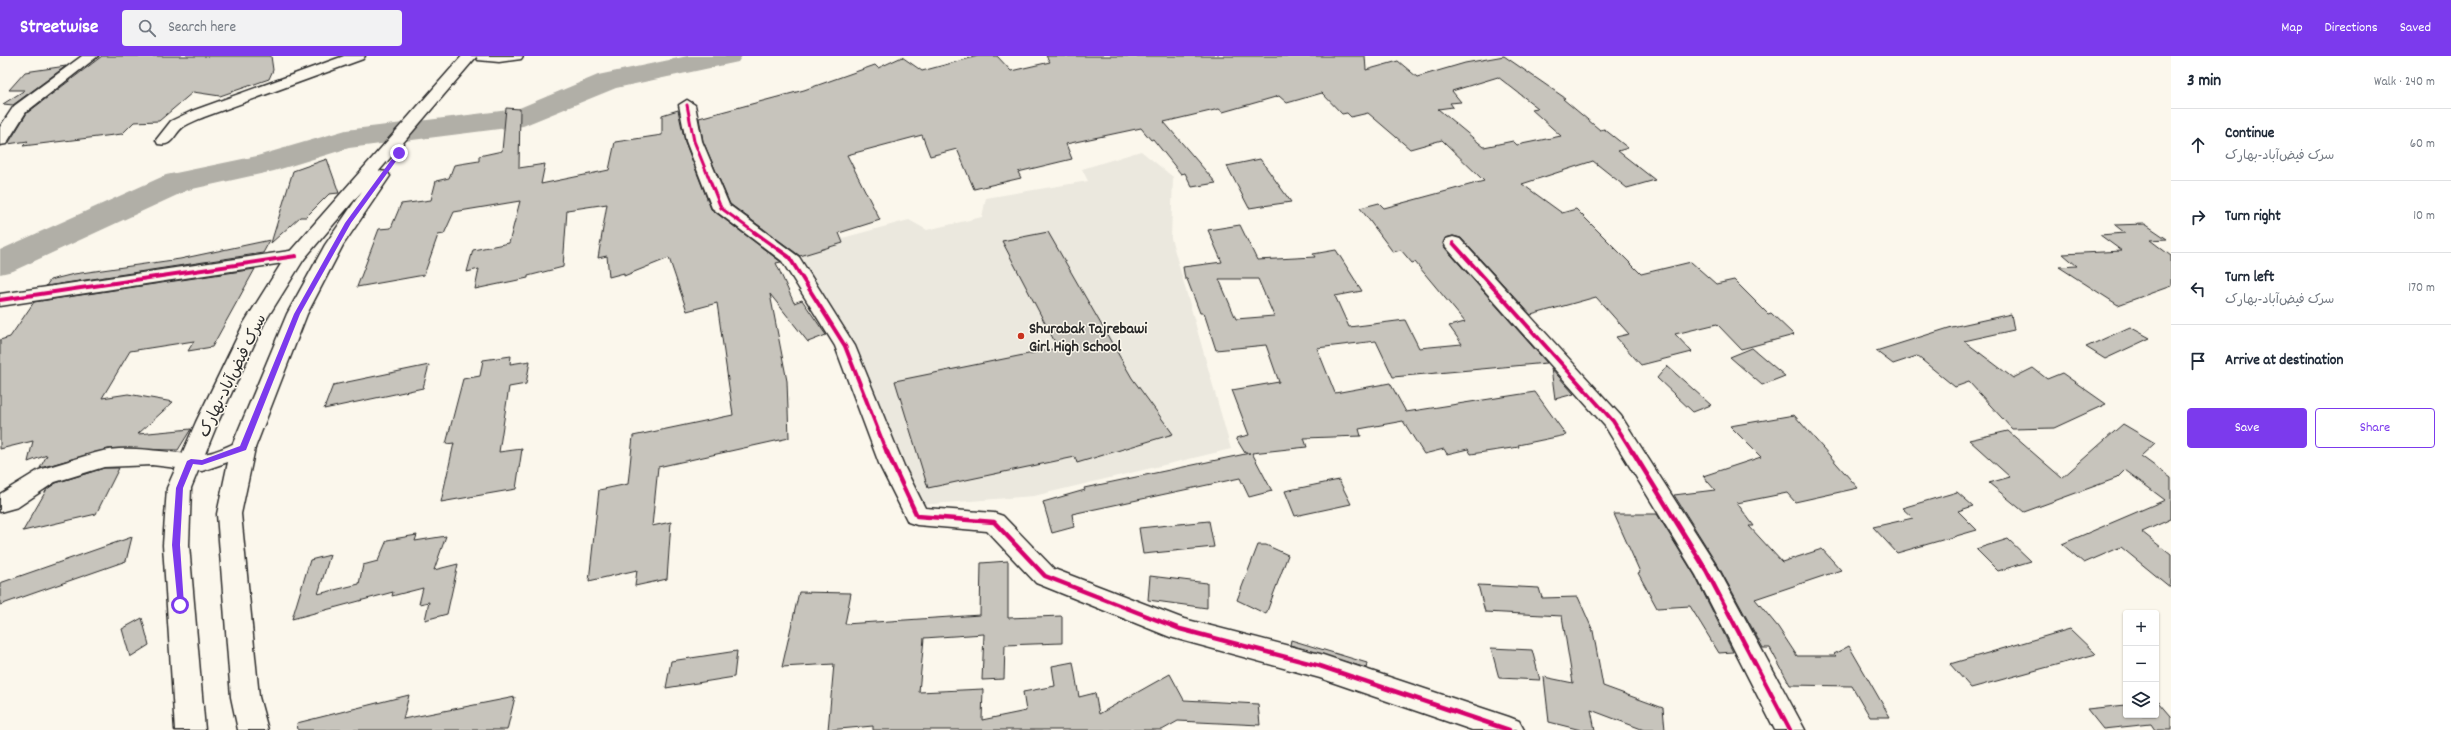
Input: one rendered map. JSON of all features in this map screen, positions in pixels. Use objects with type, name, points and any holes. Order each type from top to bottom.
[{"type":"street","points":[[0,140],[20,109],[91,56]]},
{"type":"street","points":[[164,140],[177,124],[198,114],[251,93],[358,56]]},
{"type":"street","points":[[479,56],[499,58],[516,56]]},
{"type":"street","name":"سرک فیض‌آباد-بهارک","points":[[190,730],[176,545],[179,488],[196,462],[254,323],[296,256],[390,155],[454,81],[479,56]]},
{"type":"street","points":[[687,105],[694,141],[721,208],[789,257],[845,346],[892,466],[917,516],[994,522],[1045,576],[1180,629],[1320,666],[1509,730]]},
{"type":"street","name":"سرک فیض‌آباد-بهارک","points":[[253,730],[245,697],[229,514],[243,448],[297,314],[348,223],[390,155]]},
{"type":"street","points":[[1453,243],[1613,421],[1706,570],[1790,730]]},
{"type":"street","points":[[0,300],[296,256]]},
{"type":"street","points":[[0,503],[9,501],[47,476],[103,459],[152,457],[196,462],[243,448]]},
{"type":"shaded area","name":"Shurabak Tajrebawi Girl High School","points":[[1141,151],[1173,177],[1171,238],[1231,449],[1034,496],[920,505],[903,484],[888,422],[798,250],[909,220],[927,230],[982,217],[986,198],[1088,181],[1082,169]]},
{"type":"building","points":[[102,56],[271,56],[273,70],[269,79],[220,96],[193,92],[159,121],[134,122],[122,134],[23,146],[28,141],[8,144],[27,113]]},
{"type":"building","points":[[978,56],[997,56],[1011,71],[1050,62],[1046,56],[1365,56],[1366,70],[1398,61],[1417,77],[1465,63],[1504,56],[1565,98],[1563,99],[1600,130],[1604,129],[1628,148],[1618,151],[1655,180],[1627,188],[1593,161],[1522,184],[1562,213],[1576,209],[1641,274],[1691,262],[1716,284],[1734,280],[1768,314],[1771,313],[1794,335],[1741,349],[1717,324],[1675,334],[1692,352],[1641,365],[1616,337],[1629,334],[1596,297],[1531,315],[1461,238],[1453,236],[1445,238],[1443,244],[1445,248],[1547,363],[1393,377],[1376,341],[1317,348],[1335,393],[1390,383],[1406,412],[1535,392],[1566,435],[1518,445],[1519,447],[1471,454],[1468,449],[1447,454],[1444,449],[1424,454],[1403,421],[1359,429],[1361,436],[1304,438],[1307,447],[1252,453],[1272,491],[1249,497],[1240,478],[1072,514],[1074,527],[1052,533],[1043,502],[1085,490],[1084,488],[1250,453],[1245,453],[1236,438],[1249,435],[1232,390],[1279,382],[1266,345],[1216,350],[1204,313],[1200,313],[1187,279],[1185,279],[1183,267],[1222,262],[1208,230],[1240,225],[1257,260],[1315,257],[1313,254],[1336,250],[1362,291],[1335,296],[1349,327],[1405,320],[1419,348],[1462,344],[1449,326],[1465,322],[1415,262],[1412,263],[1401,250],[1393,252],[1360,208],[1379,203],[1384,208],[1484,181],[1442,140],[1410,149],[1368,113],[1351,117],[1347,113],[1342,114],[1322,93],[1287,103],[1279,96],[1223,112],[1219,109],[1164,122],[1216,183],[1192,187],[1185,173],[1181,174],[1153,139],[1151,140],[1141,128],[1066,144],[1072,159],[1018,172],[1021,178],[974,189],[957,149],[930,156],[922,135],[847,155],[880,220],[839,233],[843,243],[800,256],[730,204],[703,141],[699,118],[804,90],[875,65],[878,68],[902,57],[922,71]],"holes":[[[1498,77],[1538,108],[1531,109],[1561,136],[1517,145],[1513,141],[1484,147],[1438,109],[1453,107],[1450,103],[1461,102],[1452,91]],[[1219,279],[1258,279],[1274,316],[1236,319]]]},
{"type":"building","points":[[66,66],[13,105],[3,104],[25,90],[9,90],[25,72]]},
{"type":"building","points":[[506,108],[520,109],[519,168],[545,164],[541,184],[609,170],[615,142],[662,135],[662,115],[678,110],[685,142],[711,209],[781,262],[776,263],[794,303],[802,300],[826,335],[808,342],[770,294],[787,381],[789,438],[658,467],[652,526],[671,522],[667,579],[635,586],[637,570],[589,581],[599,490],[628,484],[633,436],[733,415],[717,303],[687,311],[669,258],[624,276],[624,273],[609,277],[607,256],[598,258],[607,204],[567,210],[563,267],[528,276],[528,278],[475,289],[479,269],[467,272],[473,250],[509,243],[520,201],[454,212],[444,234],[438,235],[424,275],[357,287],[379,229],[391,228],[401,204],[431,200],[436,181],[449,178],[454,165],[479,161],[479,156],[502,151]]},
{"type":"building","points":[[327,159],[339,193],[329,194],[306,217],[300,217],[271,243],[293,171]]},
{"type":"building","points":[[1260,159],[1291,202],[1249,208],[1227,166]]},
{"type":"building","points":[[2145,224],[2167,239],[2150,240],[2171,256],[2171,286],[2118,305],[2059,267],[2077,266],[2063,254],[2122,251],[2100,235],[2125,233],[2115,225]]},
{"type":"building","points":[[1048,232],[1132,378],[1173,434],[1077,463],[1075,457],[928,488],[895,381],[1058,348],[1002,241]]},
{"type":"building","points":[[270,240],[263,253],[46,286],[50,280],[74,274],[180,259]]},
{"type":"building","points":[[255,269],[212,347],[188,351],[194,341],[130,351],[102,398],[128,394],[173,402],[138,434],[191,429],[178,450],[108,449],[40,468],[47,455],[28,462],[33,441],[0,449],[0,340],[10,337],[34,302]]},
{"type":"building","points":[[2011,314],[2014,330],[1964,341],[2013,378],[2033,368],[2047,379],[2062,373],[2106,404],[2054,428],[2012,429],[1969,382],[1955,387],[1917,356],[1893,364],[1876,351],[1952,327]]},
{"type":"building","points":[[2130,327],[2150,338],[2105,359],[2086,347]]},
{"type":"building","points":[[1752,348],[1785,376],[1762,385],[1730,357]]},
{"type":"building","points":[[511,356],[510,364],[530,361],[526,384],[509,387],[499,452],[522,449],[516,489],[441,502],[454,443],[446,444],[463,379],[480,376],[483,360]]},
{"type":"building","points":[[429,365],[423,388],[324,409],[333,385]]},
{"type":"building","points":[[1667,366],[1711,405],[1693,412],[1657,378]]},
{"type":"building","points":[[1551,368],[1574,394],[1555,399]]},
{"type":"building","points":[[1794,415],[1858,488],[1795,502],[1787,493],[1737,503],[1754,526],[1749,526],[1782,562],[1822,549],[1841,570],[1755,599],[1778,627],[1797,656],[1836,656],[1834,654],[1849,646],[1890,717],[1870,717],[1852,686],[1790,685],[1770,648],[1763,648],[1716,562],[1674,495],[1715,490],[1703,476],[1761,457],[1730,426]]},
{"type":"building","points":[[2123,424],[2155,443],[2141,456],[2171,478],[2171,519],[2142,532],[2171,555],[2171,588],[2121,547],[2084,563],[2062,544],[2165,500],[2125,470],[2117,478],[2024,512],[1989,483],[2010,477],[1969,440],[2008,431],[2062,478]]},
{"type":"building","points":[[104,468],[119,468],[96,514],[23,531],[47,489],[56,483]]},
{"type":"building","points":[[1339,480],[1351,504],[1295,516],[1285,491]]},
{"type":"building","points":[[1957,492],[1973,506],[1958,511],[1977,530],[1897,553],[1873,527],[1913,518],[1902,508]]},
{"type":"building","points":[[1614,514],[1657,514],[1695,576],[1733,652],[1719,653],[1690,606],[1657,608],[1638,573],[1640,572]]},
{"type":"building","points":[[1209,521],[1214,547],[1143,554],[1139,528]]},
{"type":"building","points":[[417,535],[415,541],[446,536],[434,570],[458,564],[447,614],[425,620],[429,602],[419,604],[423,588],[392,596],[393,592],[292,619],[310,560],[330,555],[318,594],[359,584],[363,565],[378,561],[387,540]]},
{"type":"building","points":[[132,537],[126,561],[0,605],[0,583]]},
{"type":"building","points":[[2008,539],[2031,561],[1998,571],[1976,549]]},
{"type":"building","points":[[1258,545],[1266,545],[1288,555],[1266,614],[1237,600]]},
{"type":"building","points":[[1008,561],[1008,618],[1062,616],[1062,643],[1005,645],[1004,679],[982,680],[984,634],[924,638],[919,692],[983,689],[982,720],[1026,711],[1023,692],[1055,686],[1052,666],[1073,662],[1079,697],[1095,693],[1099,714],[1170,674],[1184,700],[1258,704],[1260,725],[1178,721],[1162,730],[873,730],[873,726],[828,730],[834,664],[782,667],[799,592],[851,593],[845,624],[980,615],[981,563]]},
{"type":"building","points":[[1150,576],[1207,583],[1207,608],[1148,600]]},
{"type":"building","points":[[1478,585],[1539,588],[1542,598],[1578,597],[1593,631],[1603,686],[1663,708],[1665,730],[1644,730],[1591,710],[1595,730],[1581,730],[1549,722],[1544,677],[1573,683],[1562,616],[1485,612]]},
{"type":"building","points":[[142,618],[149,645],[130,657],[122,629]]},
{"type":"building","points":[[2070,629],[2096,654],[1971,688],[1950,664]]},
{"type":"building","points":[[1291,640],[1367,663],[1366,668],[1290,645]]},
{"type":"building","points":[[1491,648],[1532,650],[1540,680],[1499,678]]},
{"type":"building","points":[[737,651],[734,677],[666,688],[671,661]]},
{"type":"building","points":[[409,695],[403,719],[515,697],[507,730],[298,730],[297,723]]},
{"type":"building","points":[[2159,702],[2171,716],[2171,730],[2155,730],[2151,724],[2103,729],[2087,709],[2123,705],[2123,718],[2159,718]]},
{"type":"waterway","points":[[0,263],[178,182],[263,164],[346,139],[523,117],[608,81],[728,56]]},
{"type":"cycle path","points":[[687,105],[694,141],[721,208],[789,257],[845,346],[892,466],[917,516],[994,522],[1045,576],[1180,629],[1320,666],[1509,730]]},
{"type":"cycle path","points":[[1453,243],[1613,421],[1706,570],[1790,730]]},
{"type":"cycle path","points":[[0,300],[296,256]]},
{"type":"place","name":"Shurabak Tajrebawi Girl High School","points":[[1021,336]]},
{"type":"route","points":[[180,605],[176,545],[179,488],[191,461],[202,463],[243,448],[297,314],[334,245],[371,189],[399,153]]}]
